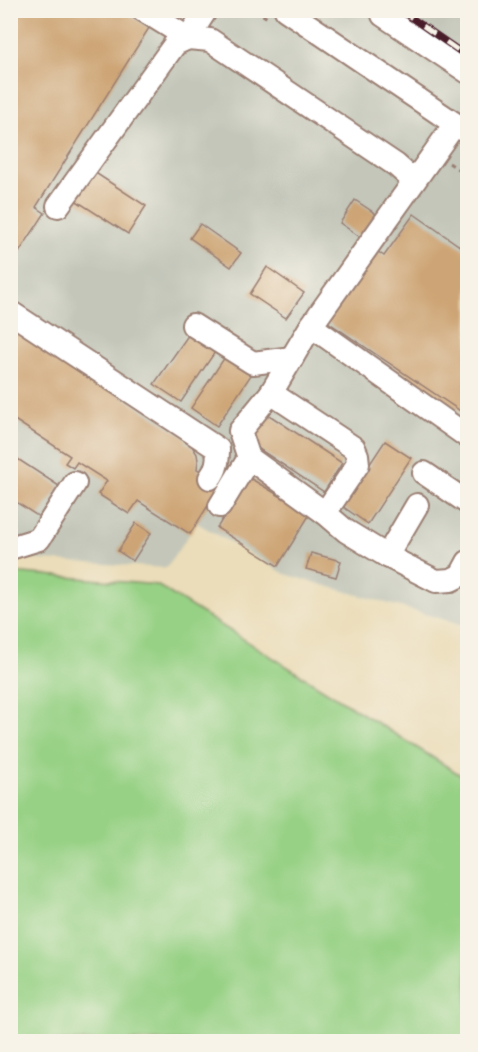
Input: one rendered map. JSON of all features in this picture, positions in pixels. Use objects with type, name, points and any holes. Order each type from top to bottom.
[{"type":"street","points":[[143,10],[188,38],[210,40],[396,165],[414,181]]},
{"type":"street","points":[[58,206],[175,44],[188,38],[206,10]]},
{"type":"street","points":[[286,10],[461,129],[414,181],[312,326],[271,393],[240,431],[249,458],[346,531],[387,556],[436,580],[451,580],[461,575],[468,562]]},
{"type":"street","points":[[383,15],[468,72]]},
{"type":"street","points":[[10,312],[218,449],[218,459],[210,478]]},
{"type":"street","points":[[193,325],[253,363],[292,358]]},
{"type":"street","points":[[312,326],[468,437]]},
{"type":"street","points":[[271,393],[354,448],[358,464],[325,513]]},
{"type":"street","points":[[220,506],[249,458]]},
{"type":"street","points":[[424,473],[468,503]]},
{"type":"street","points":[[10,548],[39,539],[75,483]]},
{"type":"street","points":[[387,556],[417,506]]},
{"type":"shaded area","points":[[10,11],[467,11],[467,626],[285,574],[197,523],[166,568],[11,558]]},
{"type":"green space","points":[[11,572],[157,585],[467,779],[467,1041],[11,1041]]},
{"type":"building","points":[[15,10],[122,10],[149,28],[36,207],[45,213],[10,266],[10,18]]},
{"type":"building","points":[[94,172],[146,206],[128,234],[75,200]]},
{"type":"building","points":[[355,200],[376,214],[360,237],[340,223]]},
{"type":"building","points":[[414,214],[468,252],[468,416],[325,320],[374,249],[384,256]]},
{"type":"building","points":[[200,224],[241,253],[231,267],[190,238]]},
{"type":"building","points":[[267,267],[304,293],[286,318],[250,294]]},
{"type":"building","points":[[10,322],[187,439],[185,442],[192,446],[197,454],[197,469],[221,485],[190,534],[138,501],[129,514],[98,494],[107,481],[77,462],[73,468],[65,463],[70,456],[10,417]]},
{"type":"building","points":[[189,334],[215,352],[181,402],[154,384]]},
{"type":"building","points":[[225,357],[251,375],[217,426],[191,408]]},
{"type":"building","points":[[266,413],[342,463],[324,492],[247,441]]},
{"type":"building","points":[[385,441],[411,458],[368,524],[342,506]]},
{"type":"building","points":[[10,454],[59,486],[39,517],[10,498]]},
{"type":"building","points":[[248,477],[310,514],[278,566],[217,528]]},
{"type":"building","points":[[136,523],[151,533],[133,561],[118,551]]},
{"type":"building","points":[[311,553],[341,561],[336,577],[306,569]]},
{"type":"railway","points":[[400,10],[468,57]]}]
